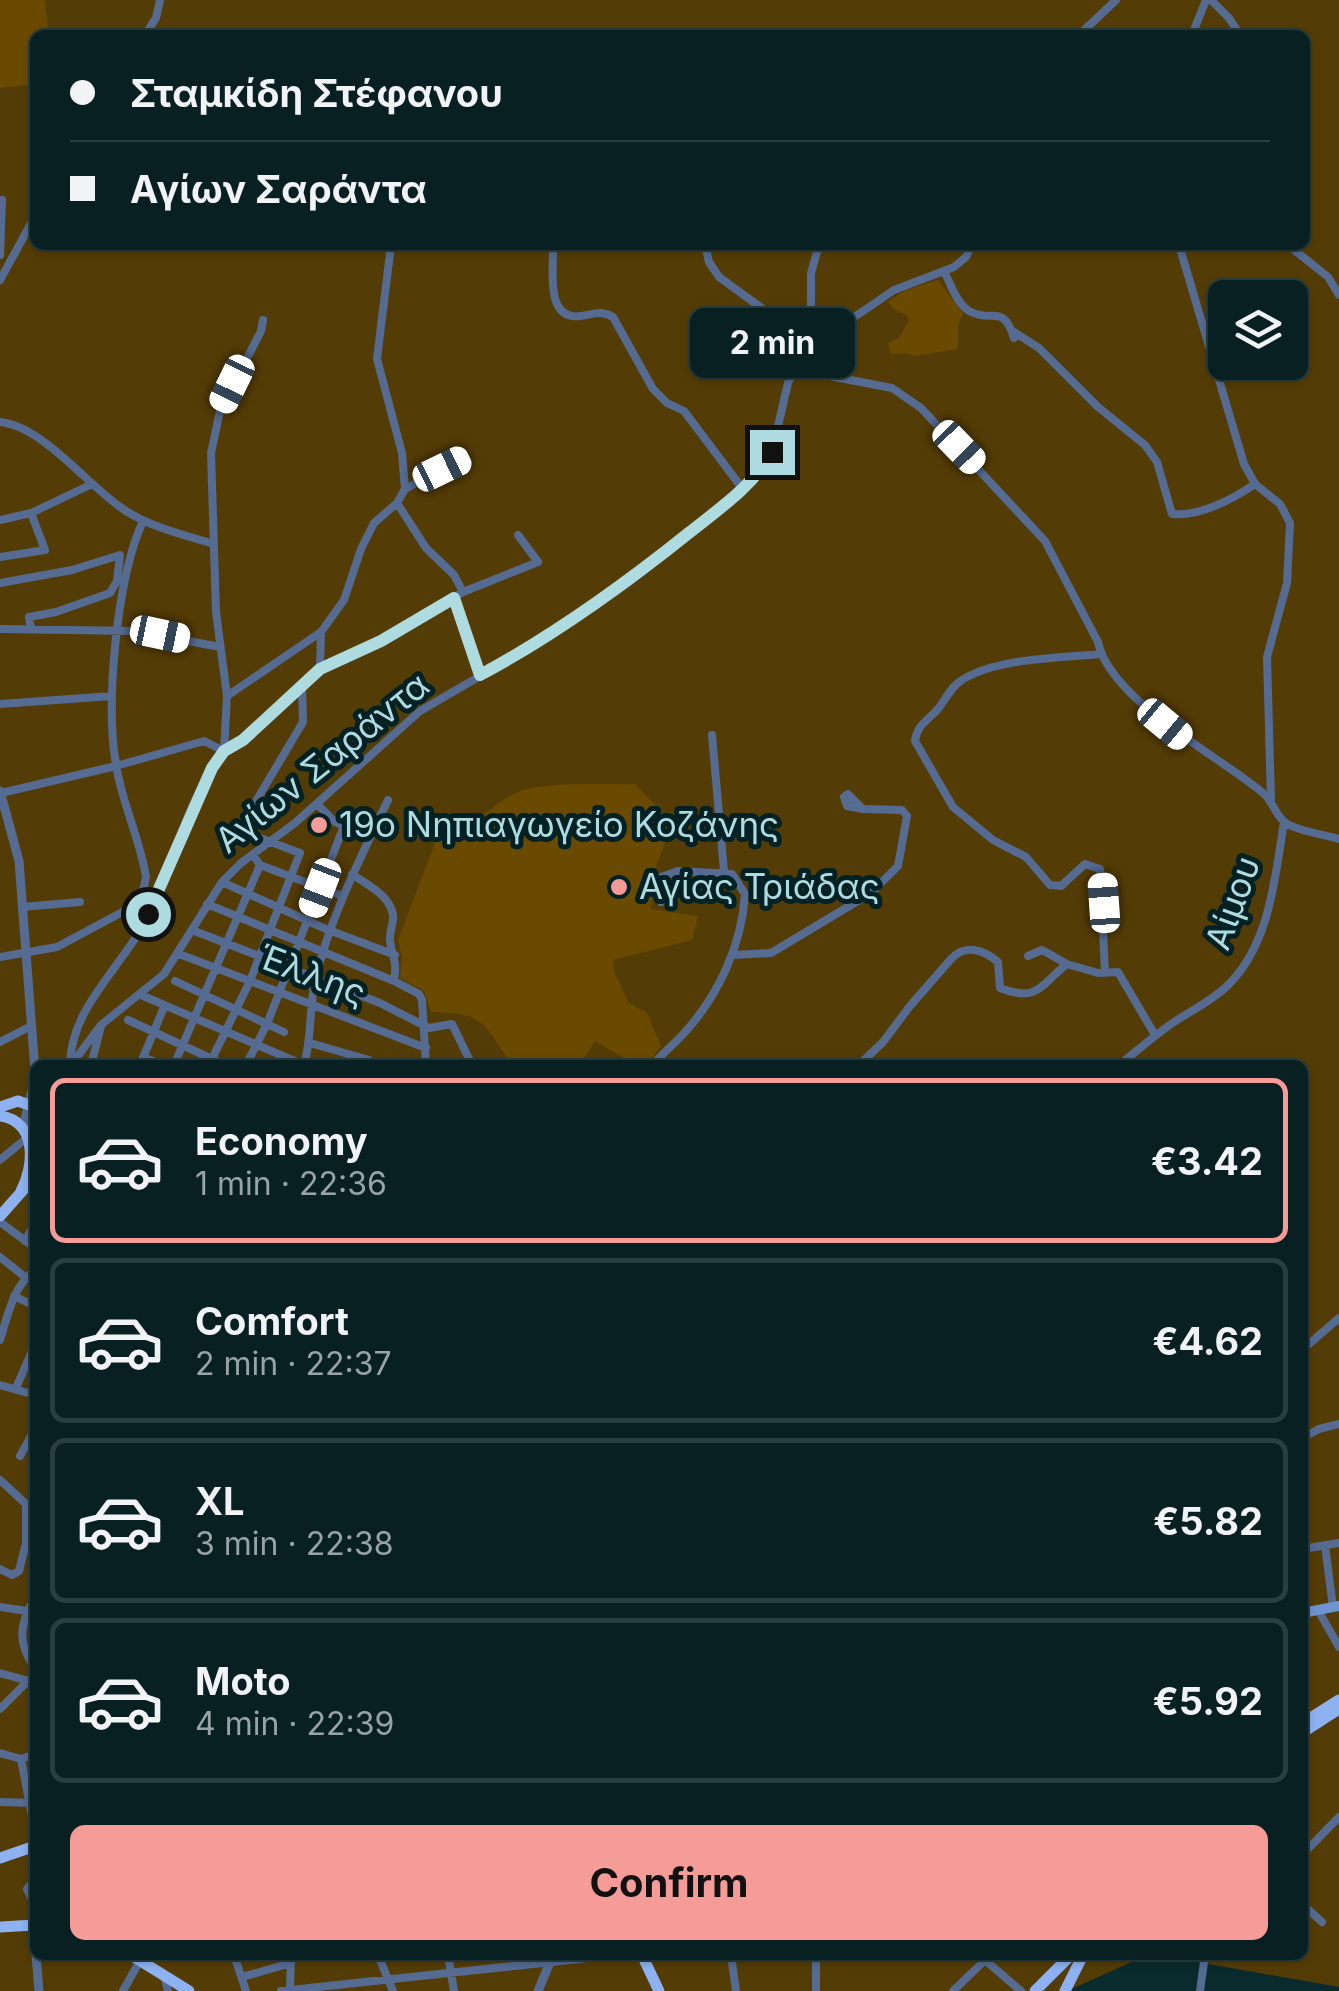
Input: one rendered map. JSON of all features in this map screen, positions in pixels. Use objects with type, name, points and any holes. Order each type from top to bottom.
[{"type":"main road","points":[[0,1106],[14,1102],[30,1105]]},
{"type":"main road","points":[[0,1116],[29,1128],[30,1167],[21,1191]]},
{"type":"main road","points":[[0,1219],[30,1181]]},
{"type":"main road","points":[[1308,1611],[1336,1607]]},
{"type":"main road","points":[[1308,1720],[1339,1700]]},
{"type":"main road","points":[[1308,1730],[1339,1709]]},
{"type":"main road","points":[[0,1858],[30,1848]]},
{"type":"main road","points":[[1,1924],[30,1927]]},
{"type":"main road","points":[[144,1960],[188,1991]]},
{"type":"main road","points":[[644,1960],[659,1991]]},
{"type":"main road","points":[[1036,1991],[1066,1960]]},
{"type":"main road","points":[[1036,1991],[1061,1991],[1079,1960]]},
{"type":"main road","points":[[1073,1969],[1081,1990]]},
{"type":"street","points":[[148,30],[160,0]]},
{"type":"street","points":[[1084,30],[1116,0]]},
{"type":"street","points":[[1194,30],[1209,0],[1230,18],[1237,30]]},
{"type":"street","points":[[0,255],[2,200]]},
{"type":"street","points":[[0,280],[30,225]]},
{"type":"street","points":[[390,250],[377,359],[402,453],[406,488]]},
{"type":"street","points":[[553,250],[554,296],[560,312],[568,316],[598,312],[612,316],[654,389],[667,403],[684,411],[742,488]]},
{"type":"street","points":[[706,250],[718,277],[811,344]]},
{"type":"street","points":[[811,344],[810,273],[817,250]]},
{"type":"street","points":[[969,250],[960,263],[894,290],[811,344],[793,369],[892,388],[920,408],[1045,541],[1110,670],[1165,724],[1271,800],[1284,822],[1339,839]]},
{"type":"street","points":[[1180,250],[1239,449],[1255,484],[1280,504],[1290,524],[1287,583],[1266,657],[1271,800]]},
{"type":"street","points":[[1294,250],[1328,277],[1339,296]]},
{"type":"street","points":[[944,271],[964,307],[978,314],[1001,316],[1012,334],[1039,348],[1098,407],[1145,445],[1157,462],[1172,514],[1198,511],[1241,494],[1255,484]]},
{"type":"street","points":[[224,751],[228,696],[220,647],[212,437],[220,411],[264,320]]},
{"type":"street","name":"Αγίων Σαράντα","points":[[75,1060],[100,1024],[164,974],[222,882],[252,855],[318,804],[420,711],[628,582],[759,472],[772,452],[793,369]]},
{"type":"street","points":[[0,422],[26,429],[143,521],[214,544]]},
{"type":"street","points":[[228,696],[321,632],[344,600],[366,535],[374,523],[398,502],[406,488],[464,458]]},
{"type":"street","points":[[0,520],[31,514],[92,484]]},
{"type":"street","points":[[398,502],[426,548],[454,574],[463,592]]},
{"type":"street","points":[[0,557],[44,550],[31,514]]},
{"type":"street","points":[[0,957],[57,947],[128,908],[142,896],[146,878],[116,766],[112,696],[129,552],[143,521]]},
{"type":"street","points":[[71,1060],[78,1024],[142,926],[212,768],[224,751],[243,740],[320,669],[381,641],[463,592],[538,562],[518,535]]},
{"type":"street","points":[[0,583],[72,570],[120,555],[117,581],[110,593],[30,617],[30,629]]},
{"type":"street","points":[[454,598],[480,675]]},
{"type":"street","points":[[0,629],[119,630],[220,647]]},
{"type":"street","points":[[320,669],[321,632]]},
{"type":"street","points":[[1100,654],[1011,664],[971,675],[952,687],[939,708],[920,726],[915,740],[945,798],[994,840],[1026,856],[1050,884],[1061,886],[1085,864],[1100,869],[1105,972]]},
{"type":"street","points":[[239,830],[303,722],[302,686]]},
{"type":"street","points":[[0,704],[112,696]]},
{"type":"street","points":[[712,735],[724,871]]},
{"type":"street","points":[[34,1060],[19,861],[3,817],[0,792],[204,741],[224,751]]},
{"type":"street","points":[[305,1060],[311,1004],[323,953],[342,896],[388,800]]},
{"type":"street","points":[[318,804],[344,826],[370,836]]},
{"type":"street","points":[[733,955],[771,953],[859,901],[892,873],[900,861],[907,816],[902,810],[863,810]]},
{"type":"street","name":"Αίμου","points":[[1126,1060],[1234,978],[1247,958],[1276,884],[1284,822]]},
{"type":"street","points":[[249,1060],[267,1024],[344,826]]},
{"type":"street","points":[[212,1060],[250,981],[300,853],[239,830],[224,829]]},
{"type":"street","points":[[252,855],[260,865],[342,896]]},
{"type":"street","points":[[176,1060],[260,865]]},
{"type":"street","points":[[658,1060],[690,1028],[733,955],[745,894],[740,881],[724,871],[666,872],[658,886],[661,902]]},
{"type":"street","points":[[352,874],[378,892],[391,908],[394,981]]},
{"type":"street","points":[[222,882],[330,931],[395,955]]},
{"type":"street","points":[[22,907],[80,902]]},
{"type":"street","points":[[206,904],[419,994],[424,1007],[426,1060]]},
{"type":"street","points":[[128,908],[142,926]]},
{"type":"street","points":[[192,930],[380,1003],[424,1026],[456,1026],[470,1060]]},
{"type":"street","points":[[864,1060],[957,952],[968,949],[990,955],[998,962],[1000,988],[1022,994],[1039,991],[1067,964]]},
{"type":"street","points":[[1028,956],[1042,950],[1087,972],[1118,972],[1156,1036]]},
{"type":"street","name":"Έλλης","points":[[179,954],[426,1048]]},
{"type":"street","points":[[175,981],[284,1032]]},
{"type":"street","points":[[140,996],[291,1060]]},
{"type":"street","points":[[141,1060],[164,1007]]},
{"type":"street","points":[[128,1020],[208,1060]]},
{"type":"street","points":[[93,1060],[102,1030],[100,1024]]},
{"type":"street","points":[[0,1042],[31,1026]]},
{"type":"street","points":[[310,1043],[369,1060]]},
{"type":"street","points":[[0,1160],[29,1128]]},
{"type":"street","points":[[0,1219],[30,1244]]},
{"type":"street","points":[[25,1241],[30,1232]]},
{"type":"street","points":[[0,1257],[25,1277]]},
{"type":"street","points":[[0,1340],[14,1296],[30,1274]]},
{"type":"street","points":[[14,1296],[30,1304]]},
{"type":"street","points":[[1308,1345],[1339,1318]]},
{"type":"street","points":[[16,1388],[30,1356]]},
{"type":"street","points":[[0,1385],[30,1393]]},
{"type":"street","points":[[1308,1435],[1339,1424]]},
{"type":"street","points":[[20,1456],[30,1438]]},
{"type":"street","points":[[0,1480],[30,1506],[19,1571],[12,1574],[0,1569]]},
{"type":"street","points":[[1308,1548],[1339,1543]]},
{"type":"street","points":[[1324,1546],[1336,1607]]},
{"type":"street","points":[[30,1605],[22,1641],[30,1666]]},
{"type":"street","points":[[0,1607],[26,1611]]},
{"type":"street","points":[[1318,1610],[1339,1647]]},
{"type":"street","points":[[0,1674],[30,1674]]},
{"type":"street","points":[[0,1709],[30,1677]]},
{"type":"street","points":[[0,1753],[20,1759],[30,1756]]},
{"type":"street","points":[[20,1759],[30,1796]]},
{"type":"street","points":[[0,1802],[30,1803]]},
{"type":"street","points":[[1308,1848],[1338,1821]]},
{"type":"street","points":[[1308,1909],[1322,1922]]},
{"type":"street","points":[[36,1960],[38,1991]]},
{"type":"street","points":[[123,1991],[137,1960]]},
{"type":"street","points":[[236,1960],[246,1991]]},
{"type":"street","points":[[242,1977],[288,1960]]},
{"type":"street","points":[[291,1960],[286,1990],[353,1986],[386,1978],[537,1960]]},
{"type":"street","points":[[380,1960],[392,1991]]},
{"type":"street","points":[[449,1960],[454,1991]]},
{"type":"street","points":[[478,1968],[480,1960]]},
{"type":"street","points":[[538,1991],[551,1960]]},
{"type":"street","points":[[733,1960],[736,1991]]},
{"type":"street","points":[[816,1960],[816,1991]]},
{"type":"street","points":[[954,1991],[980,1960]]},
{"type":"street","points":[[984,1960],[1021,1991]]},
{"type":"street","points":[[1200,1991],[1205,1960]]},
{"type":"street","points":[[164,1975],[168,1991]]},
{"type":"shaded area","points":[[0,0],[1339,0],[1339,1987],[1186,1960],[1308,1960],[1308,1060],[30,1060],[30,1960],[1136,1960],[1067,1991],[0,1991]]},
{"type":"shaded area","points":[[0,0],[45,0],[48,30],[30,30],[30,85],[0,88]]},
{"type":"shaded area","points":[[938,280],[963,313],[958,327],[958,349],[913,356],[891,354],[888,343],[899,338],[909,320],[888,302],[904,291]]},
{"type":"shaded area","points":[[635,784],[667,817],[668,836],[654,871],[651,909],[698,916],[692,940],[613,960],[629,1003],[647,1013],[661,1046],[651,1060],[627,1060],[595,1041],[583,1060],[509,1060],[481,1023],[463,1015],[431,1012],[424,991],[400,978],[402,956],[398,940],[436,840],[460,839],[493,807],[516,793],[557,785]]},
{"type":"place","name":"19ο Νηπιαγωγείο Κοζάνης","points":[[319,825]]},
{"type":"place","name":"Αγίας Τριάδας","points":[[619,887]]},
{"type":"route","points":[[148,914],[212,768],[224,751],[243,740],[320,669],[381,641],[454,598],[480,675],[628,582],[725,504],[759,472],[772,452]]}]
